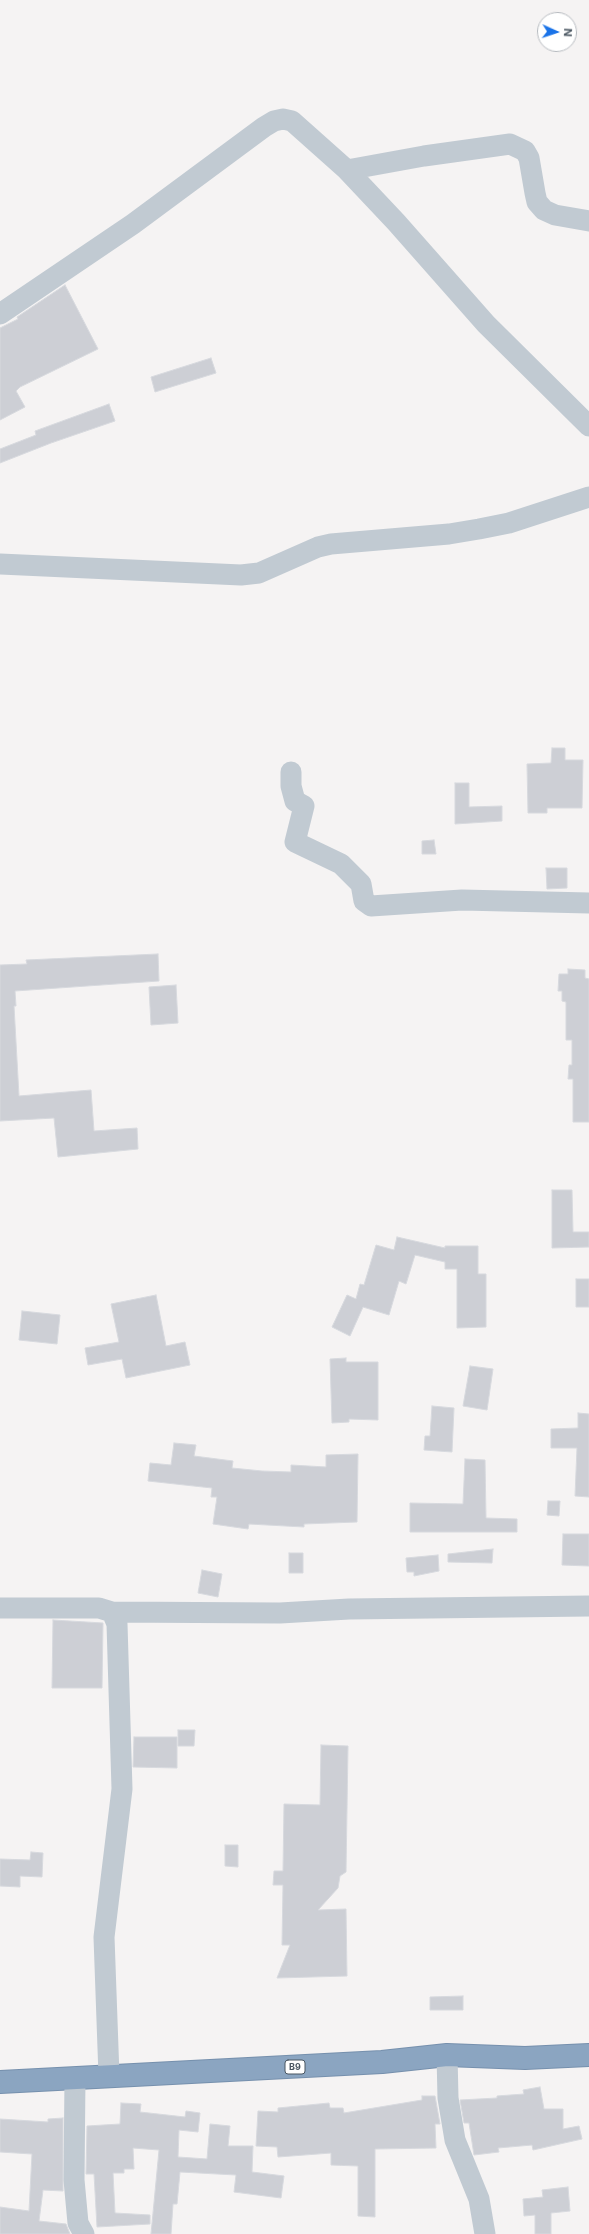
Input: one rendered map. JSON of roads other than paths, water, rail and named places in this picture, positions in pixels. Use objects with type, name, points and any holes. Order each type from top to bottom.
[{"type":"highway","name":"B9","points":[[0,2082],[179,2074],[382,2062],[447,2056],[525,2058],[589,2055]]},
{"type":"street","points":[[0,314],[110,240],[274,121],[283,119],[292,121],[347,170],[396,222],[486,324],[589,426]]},
{"type":"street","points":[[347,170],[424,156],[510,144],[525,151],[529,158],[535,194],[538,202],[544,210],[555,215],[589,221]]},
{"type":"street","points":[[0,564],[241,575],[259,573],[318,547],[330,544],[449,534],[479,529],[509,523],[589,496]]},
{"type":"street","points":[[291,772],[291,786],[295,801],[304,806],[295,842],[341,864],[361,884],[364,901],[371,906],[462,900],[589,903]]},
{"type":"street","points":[[0,1608],[99,1608],[112,1612],[280,1614],[356,1609],[589,1606]]},
{"type":"street","points":[[109,2076],[104,1937],[122,1788],[117,1624],[112,1612]]},
{"type":"street","points":[[447,2056],[448,2098],[455,2140],[479,2199],[485,2234]]},
{"type":"street","points":[[75,2078],[74,2180],[78,2223],[84,2234]]}]
